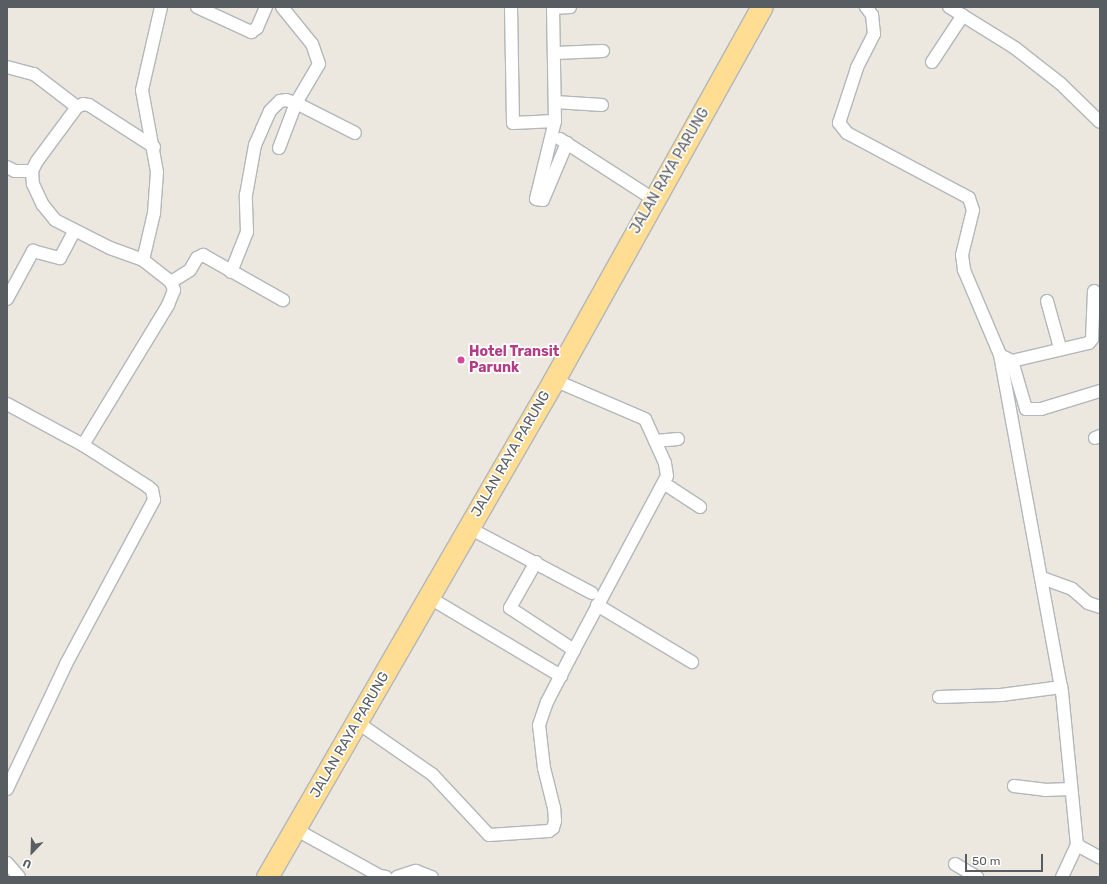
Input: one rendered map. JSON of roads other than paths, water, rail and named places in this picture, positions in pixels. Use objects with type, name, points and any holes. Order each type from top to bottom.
[{"type":"highway","name":"JALAN RAYA PARUNG","points":[[556,381],[653,199],[762,7]]},
{"type":"highway","name":"JALAN RAYA PARUNG","points":[[276,877],[298,831],[472,529],[768,7]]},
{"type":"highway","name":"JALAN RAYA PARUNG","points":[[267,877],[364,727],[435,601],[472,529]]},
{"type":"street","points":[[144,260],[154,213],[157,172],[154,147],[142,90],[161,7]]},
{"type":"street","points":[[198,7],[251,32],[257,28],[266,7]]},
{"type":"street","points":[[279,148],[296,103],[312,78],[319,60],[304,33],[282,7]]},
{"type":"street","points":[[511,7],[514,123],[555,120]]},
{"type":"street","points":[[567,143],[543,200],[536,199],[555,120],[553,8],[570,7]]},
{"type":"street","points":[[866,7],[872,15],[874,34],[857,68],[839,123],[847,133],[969,198],[973,210],[962,255],[964,270],[1000,355],[1061,687],[1078,845],[1062,877]]},
{"type":"street","points":[[950,7],[1015,48],[1061,84],[1100,122]]},
{"type":"street","points":[[932,62],[963,14]]},
{"type":"street","points":[[555,53],[603,51]]},
{"type":"street","points":[[7,66],[34,74],[77,107]]},
{"type":"street","points":[[231,272],[247,232],[246,195],[255,145],[270,111],[280,101],[286,100],[296,103],[355,133]]},
{"type":"street","points":[[555,102],[602,105]]},
{"type":"street","points":[[83,445],[168,305],[174,290],[171,282],[144,260],[74,232],[55,220],[43,205],[33,184],[32,171],[77,107],[83,104],[89,106],[154,147]]},
{"type":"street","points":[[552,135],[567,143],[653,199]]},
{"type":"street","points":[[7,167],[15,171],[32,171]]},
{"type":"street","points":[[7,300],[33,251],[60,258],[74,232]]},
{"type":"street","points":[[171,282],[190,270],[200,255],[283,300]]},
{"type":"street","points":[[1000,355],[1012,361],[1060,348],[1089,343],[1092,339],[1094,291]]},
{"type":"street","points":[[1047,301],[1060,348]]},
{"type":"street","points":[[1012,361],[1026,409],[1041,409],[1100,391]]},
{"type":"street","points":[[364,727],[433,775],[489,835],[549,831],[555,821],[544,768],[539,725],[561,676],[597,605],[665,484],[667,476],[665,463],[645,419],[556,381]]},
{"type":"street","points":[[7,404],[83,445],[147,486],[152,490],[154,500],[66,664],[7,789]]},
{"type":"street","points":[[655,441],[678,439]]},
{"type":"street","points":[[665,484],[700,507]]},
{"type":"street","points":[[472,529],[592,593]]},
{"type":"street","points":[[536,562],[510,608],[574,650]]},
{"type":"street","points":[[1042,578],[1072,589],[1088,603],[1100,607]]},
{"type":"street","points":[[435,601],[561,676]]},
{"type":"street","points":[[597,605],[692,662]]},
{"type":"street","points":[[939,697],[1002,695],[1061,687]]},
{"type":"street","points":[[1014,786],[1045,790],[1071,789]]},
{"type":"street","points":[[298,831],[382,877]]},
{"type":"street","points":[[1078,845],[1100,858]]},
{"type":"street","points":[[7,863],[19,877]]},
{"type":"street","points":[[955,864],[977,877]]},
{"type":"street","points":[[397,877],[416,871],[432,877]]},
{"type":"place","name":"Hotel Transit Parunk","points":[[461,360]]}]
